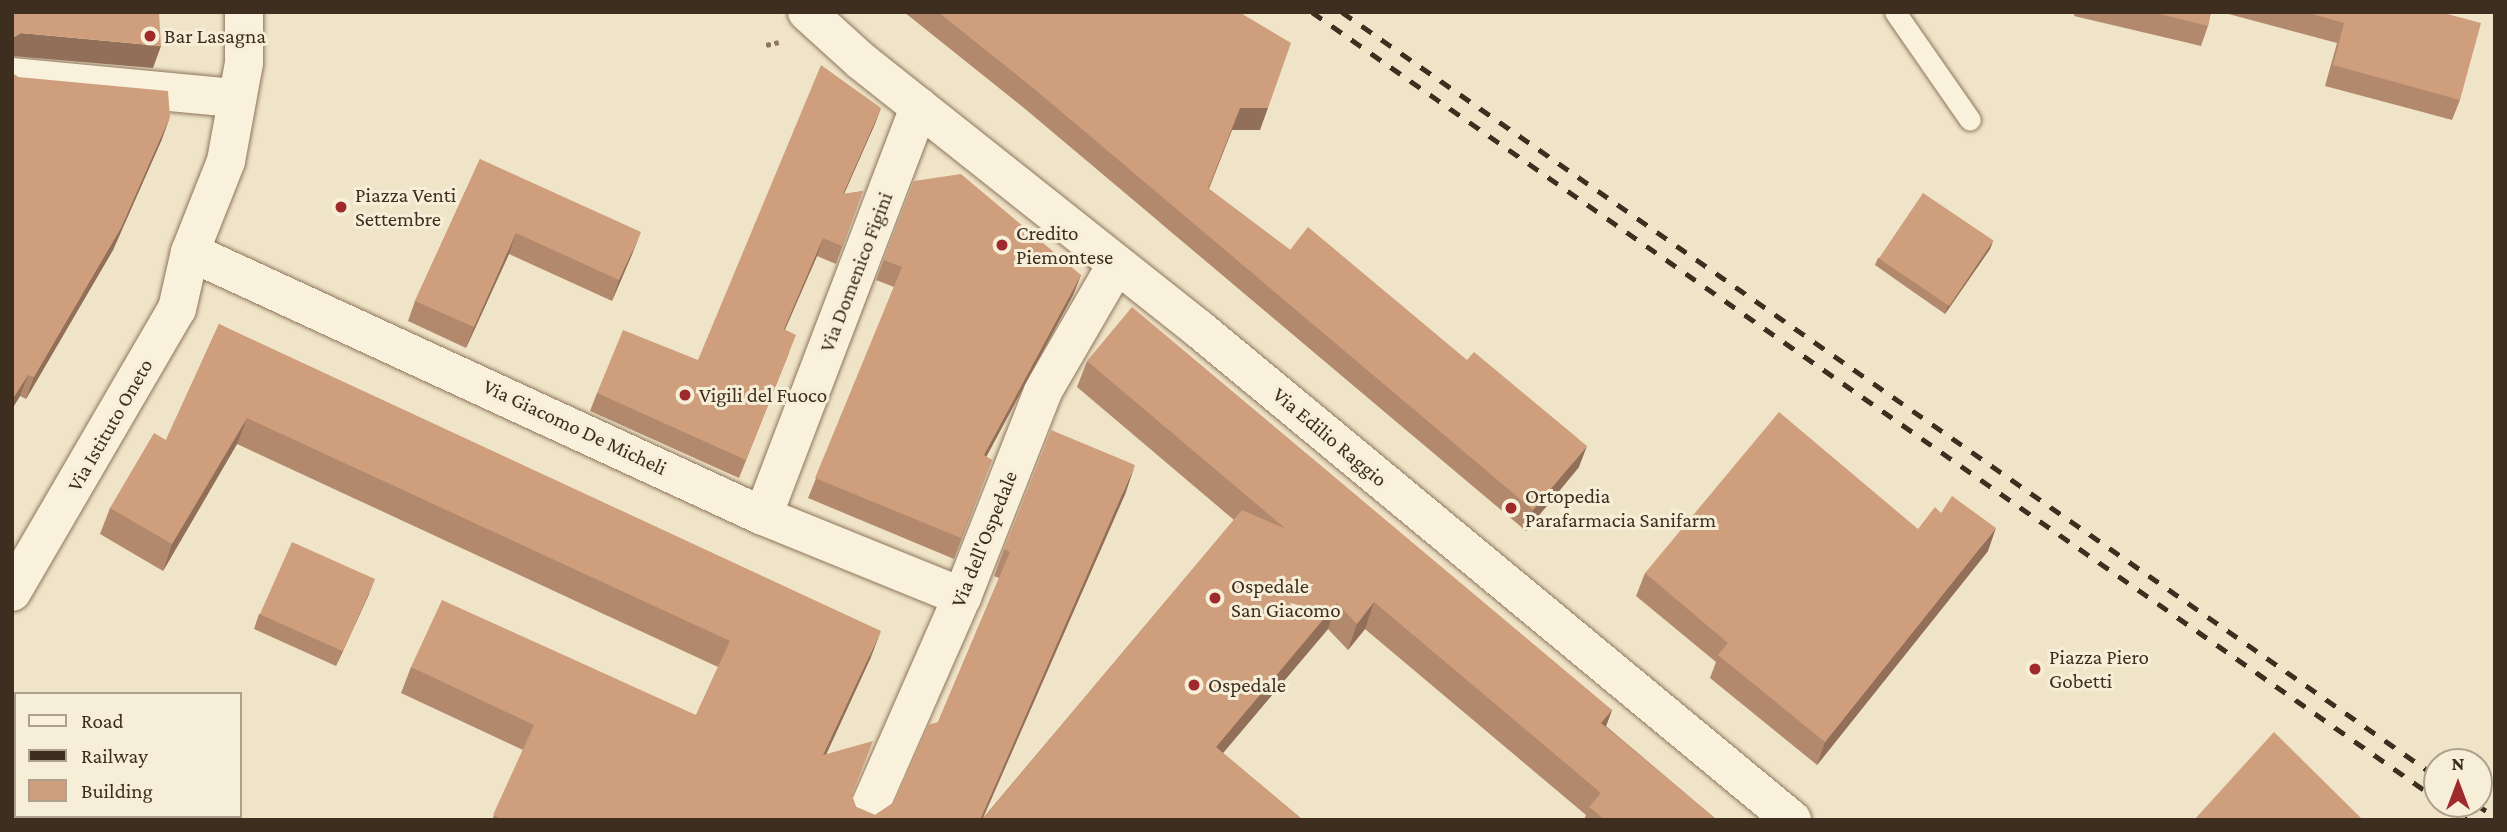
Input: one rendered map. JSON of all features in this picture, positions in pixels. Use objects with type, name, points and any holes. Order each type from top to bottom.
[{"type":"street","points":[[190,251],[226,161],[244,63],[244,12]]},
{"type":"street","name":"Via Edilio Raggio","points":[[807,12],[862,61],[1116,265],[1792,820]]},
{"type":"street","points":[[12,77],[236,98]]},
{"type":"street","name":"Via Domenico Figini","points":[[763,516],[919,107]]},
{"type":"street","name":"Via Giacomo De Micheli","points":[[190,251],[763,516],[962,597]]},
{"type":"street","name":"Via Istituto Oneto","points":[[12,592],[177,309],[190,251]]},
{"type":"street","name":"Via dell'Ospedale","points":[[864,820],[962,597],[1043,391],[1116,265]]},
{"type":"lane","points":[[1895,12],[1970,120]]},
{"type":"building","points":[[12,12],[159,12],[161,46],[21,33],[12,38]]},
{"type":"building","points":[[938,12],[1239,12],[1291,43],[1268,108],[1240,108],[1208,188],[1290,250],[1308,227],[1467,360],[1474,352],[1587,446],[1533,510],[1032,87]]},
{"type":"building","points":[[2152,12],[2211,12],[2208,26]]},
{"type":"building","points":[[2305,12],[2440,12],[2481,23],[2460,100],[2333,65],[2344,23]]},
{"type":"building","points":[[821,65],[881,108],[843,194],[863,191],[842,246],[823,238],[784,329],[796,335],[746,460],[597,393],[623,330],[698,360]]},
{"type":"building","points":[[12,73],[18,77],[168,91],[170,117],[121,228],[34,377],[28,375],[12,400]]},
{"type":"building","points":[[480,159],[641,232],[619,280],[516,233],[474,327],[415,301]]},
{"type":"building","points":[[961,174],[1081,275],[984,455],[992,460],[961,538],[815,478],[902,267],[884,260],[914,181]]},
{"type":"building","points":[[1923,193],[1993,241],[1949,306],[1879,258]]},
{"type":"building","points":[[1132,307],[1612,710],[1601,723],[1717,820],[1605,820],[1589,807],[1601,793],[1374,602],[1357,624],[1337,603],[1216,747],[1303,820],[982,820],[1242,510],[1286,529],[1087,361]]},
{"type":"building","points":[[219,324],[881,631],[823,755],[873,741],[852,795],[856,807],[875,815],[893,803],[928,725],[938,722],[1010,552],[1004,549],[1051,430],[1135,465],[980,820],[503,820],[493,815],[534,725],[411,667],[442,600],[696,715],[730,641],[247,418],[172,544],[110,508],[154,433],[166,440]]},
{"type":"building","points":[[1779,412],[1918,529],[1935,507],[1941,513],[1952,496],[1996,528],[1825,742],[1718,655],[1728,643],[1645,573]]},
{"type":"building","points":[[292,542],[375,579],[343,651],[260,614]]},
{"type":"building","points":[[2274,732],[2363,820],[2194,820]]},
{"type":"building","points":[[12,786],[14,818],[49,818],[48,820],[12,820]]},
{"type":"railway","points":[[1312,12],[2423,789]]},
{"type":"railway","points":[[1342,12],[2423,767]]},
{"type":"place","name":"Bar Lasagna","points":[[150,36]]},
{"type":"place","name":"Piazza Venti Settembre","points":[[341,207]]},
{"type":"place","name":"Credito Piemontese","points":[[1002,245]]},
{"type":"place","name":"Vigili del Fuoco","points":[[685,395]]},
{"type":"place","name":"Ortopedia Parafarmacia Sanifarm","points":[[1511,508]]},
{"type":"place","name":"Ospedale San Giacomo","points":[[1215,598]]},
{"type":"place","name":"Piazza Piero Gobetti","points":[[2035,669]]},
{"type":"place","name":"Ospedale","points":[[1194,685]]}]
